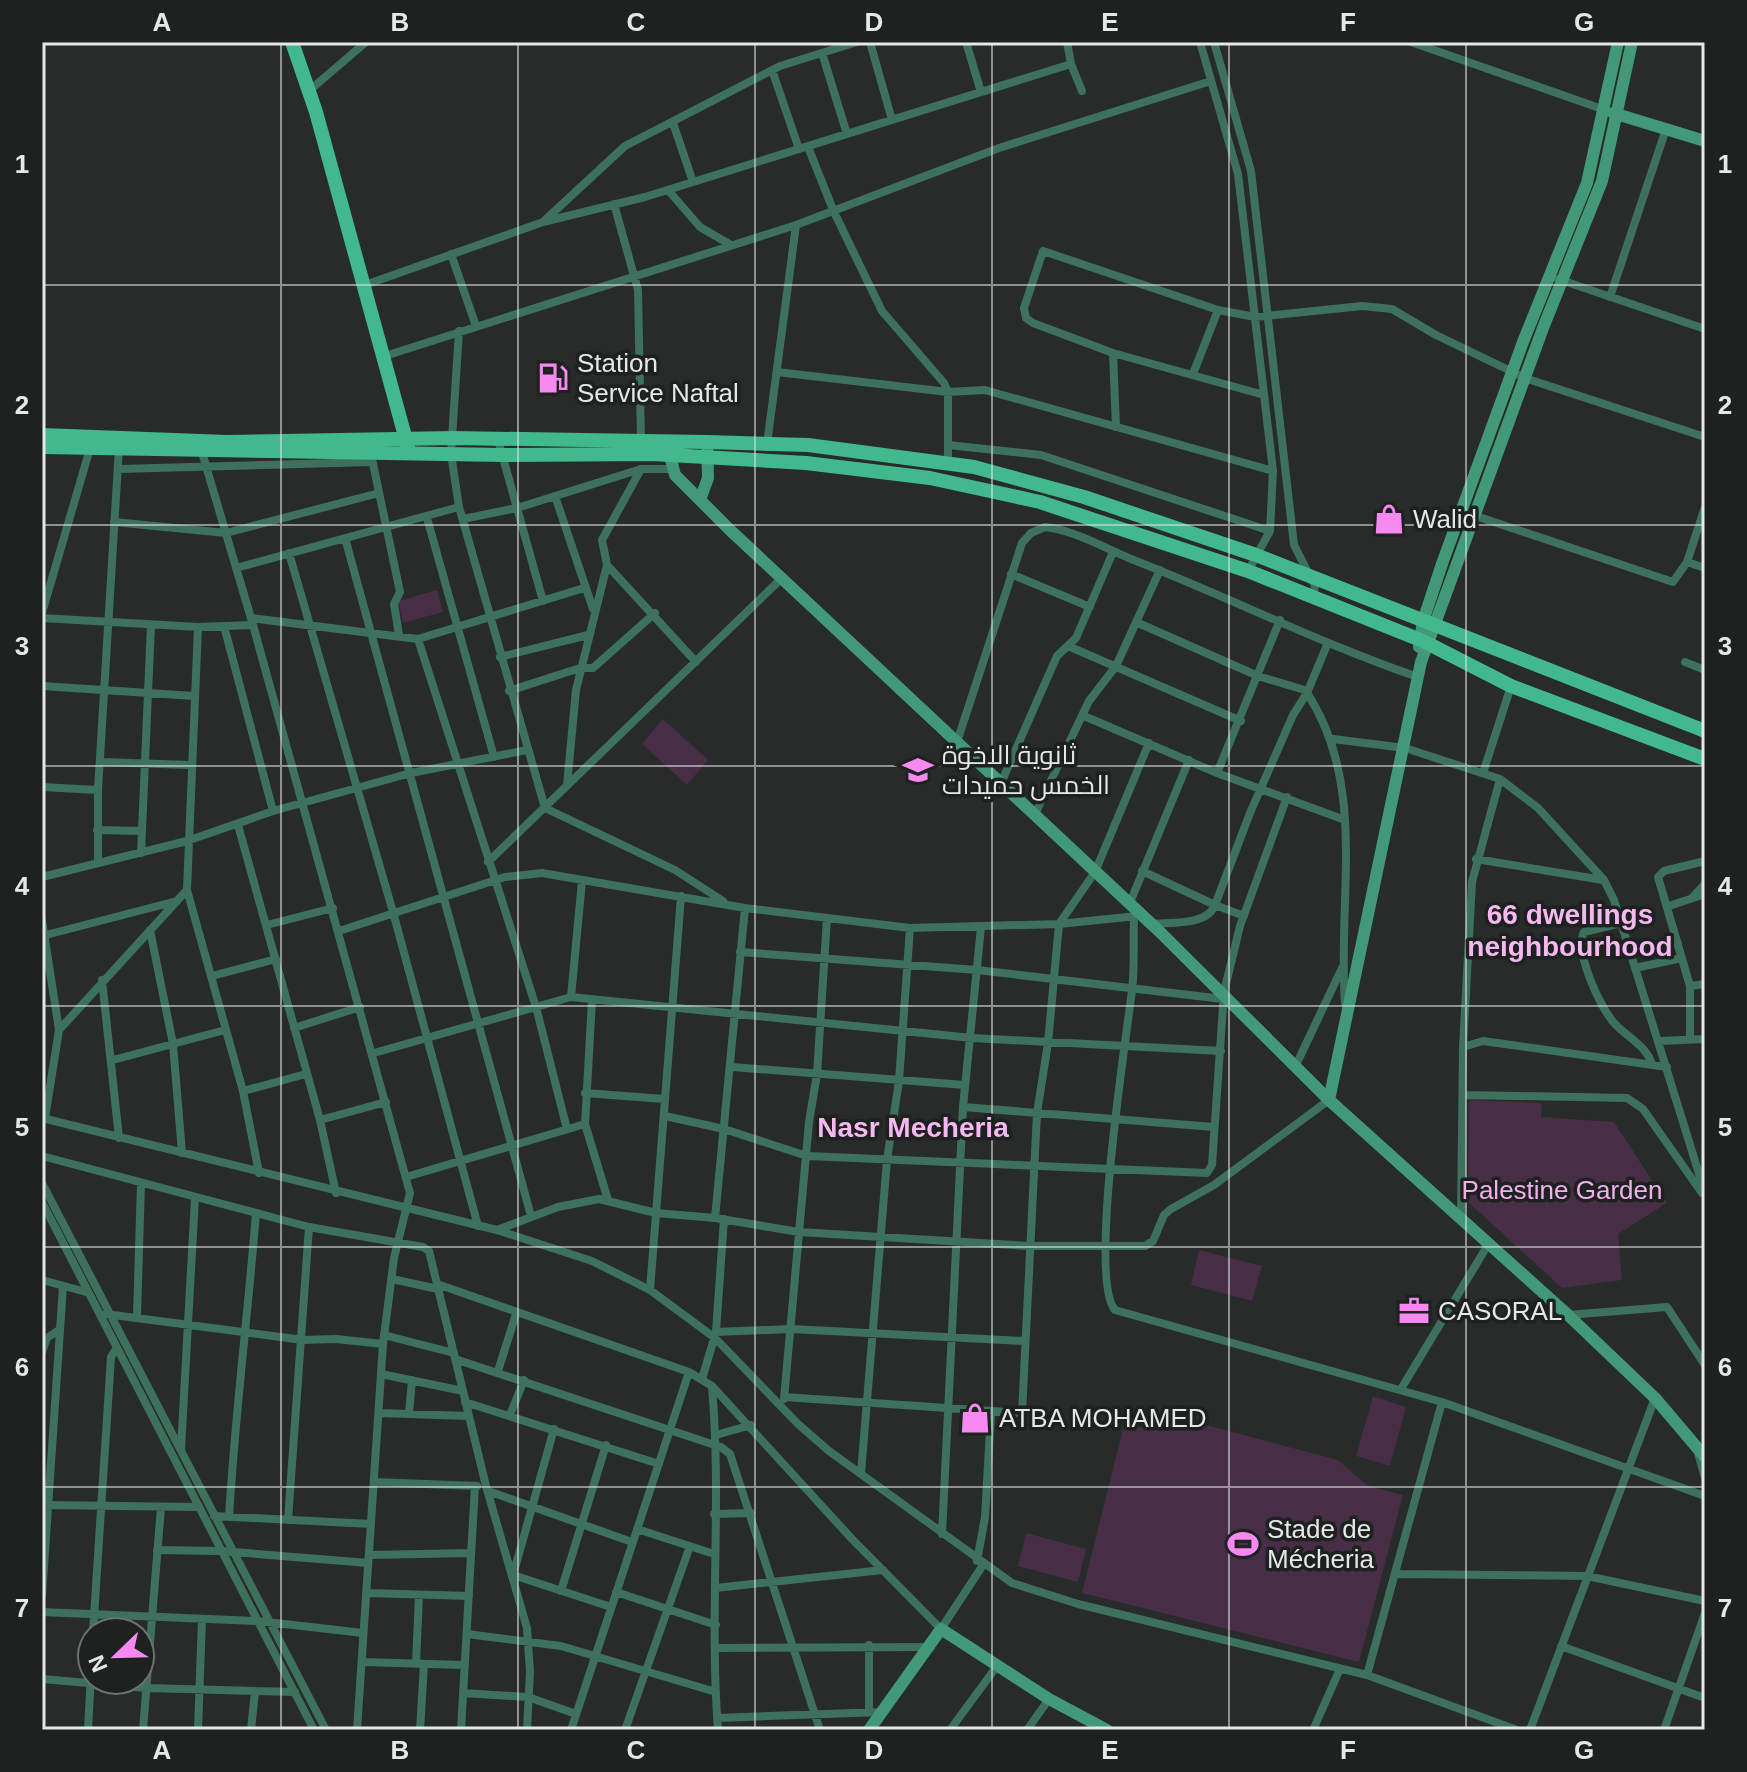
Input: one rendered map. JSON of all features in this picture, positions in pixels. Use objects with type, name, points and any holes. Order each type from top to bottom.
[{"type":"main road","points":[[292,42],[310,90],[408,445]]},
{"type":"main road","points":[[1329,1100],[1405,748],[1424,642],[1467,513],[1519,375],[1549,276],[1587,183],[1618,42]]},
{"type":"main road","points":[[1519,375],[1562,281],[1602,181],[1619,115],[1632,42]]},
{"type":"main road","points":[[1605,110],[1705,141]]},
{"type":"main road","points":[[42,435],[119,448],[200,445],[251,451],[371,456],[408,445],[453,438],[641,441],[669,455],[700,500],[1035,814],[1329,1100],[1568,1315],[1655,1398],[1701,1452]]},
{"type":"main road","points":[[42,447],[91,442],[408,445],[451,454],[669,455],[853,467],[993,490],[1132,530],[1248,571],[1424,642],[1511,686],[1705,759]]},
{"type":"main road","points":[[669,455],[707,442],[808,445],[948,463],[1084,497],[1256,555],[1558,676],[1705,731]]},
{"type":"main road","points":[[700,500],[708,478],[707,442]]},
{"type":"main road","points":[[1549,700],[1558,676]]},
{"type":"main road","points":[[869,1730],[876,1713],[931,1647],[941,1629],[1049,1699],[1107,1730]]},
{"type":"street","points":[[310,90],[366,42]]},
{"type":"street","points":[[543,222],[615,153],[772,70],[857,42]]},
{"type":"street","points":[[870,42],[892,120]]},
{"type":"street","points":[[966,42],[981,92]]},
{"type":"street","points":[[1067,42],[1071,64],[1082,91]]},
{"type":"street","points":[[1200,42],[1238,174],[1273,471],[1270,531],[1248,571]]},
{"type":"street","points":[[1214,42],[1251,171],[1294,545],[1297,557],[1315,586],[1313,597]]},
{"type":"street","points":[[1411,42],[1605,110]]},
{"type":"street","points":[[822,53],[847,134]]},
{"type":"street","points":[[365,285],[543,222],[668,190],[1071,64]]},
{"type":"street","points":[[772,70],[804,148],[882,311],[938,373],[948,392],[948,463]]},
{"type":"street","points":[[385,356],[796,225],[999,148],[1211,81]]},
{"type":"street","points":[[673,123],[693,182]]},
{"type":"street","points":[[1610,297],[1666,129]]},
{"type":"street","points":[[668,190],[700,227],[731,245]]},
{"type":"street","points":[[614,204],[636,274],[641,441]]},
{"type":"street","points":[[767,444],[796,225]]},
{"type":"street","points":[[1264,395],[1113,353],[1026,318],[1024,308],[1043,251],[1218,310],[1255,317],[1362,306],[1392,309],[1519,375],[1705,437]]},
{"type":"street","points":[[451,254],[476,326]]},
{"type":"street","points":[[1549,276],[1705,329]]},
{"type":"street","points":[[1193,374],[1218,310]]},
{"type":"street","points":[[459,331],[451,454],[459,507],[509,691],[545,808],[675,870],[727,904]]},
{"type":"street","points":[[1113,353],[1116,427]]},
{"type":"street","points":[[777,372],[948,392],[985,390],[1273,471]]},
{"type":"street","points":[[498,440],[543,601]]},
{"type":"street","points":[[91,442],[42,616],[198,627],[252,621],[369,631],[418,639],[584,588]]},
{"type":"street","points":[[200,445],[374,1053],[410,1200],[396,1242],[384,1340],[357,1730]]},
{"type":"street","points":[[948,445],[1041,455],[1270,531]]},
{"type":"street","points":[[98,863],[98,790],[119,448]]},
{"type":"street","points":[[251,451],[252,467]]},
{"type":"street","points":[[463,519],[517,508],[641,469],[669,455]]},
{"type":"street","points":[[118,469],[252,467],[371,456],[400,592],[394,604],[399,635]]},
{"type":"street","points":[[567,786],[580,668],[607,565],[602,540],[641,469]]},
{"type":"street","points":[[114,522],[226,533],[379,493]]},
{"type":"street","points":[[555,496],[593,610]]},
{"type":"street","points":[[236,568],[459,507]]},
{"type":"street","points":[[1467,513],[1669,582],[1676,581],[1687,562],[1705,507]]},
{"type":"street","points":[[427,518],[494,757]]},
{"type":"street","points":[[957,742],[1024,539],[1045,527],[1280,620],[1327,645],[1418,677]]},
{"type":"street","points":[[345,538],[446,896],[531,1216]]},
{"type":"street","points":[[1001,783],[1057,656],[1076,638],[1113,552]]},
{"type":"street","points":[[289,553],[429,1039],[478,1226]]},
{"type":"street","points":[[1687,562],[1705,568]]},
{"type":"street","points":[[607,565],[655,613],[696,662]]},
{"type":"street","points":[[1035,814],[1089,701],[1116,666],[1160,570]]},
{"type":"street","points":[[1011,574],[1090,607]]},
{"type":"street","points":[[488,862],[783,577]]},
{"type":"street","points":[[509,691],[597,665],[655,613]]},
{"type":"street","points":[[1217,773],[1280,620]]},
{"type":"street","points":[[1136,622],[1258,676],[1308,692],[1333,739],[1348,851],[1342,967],[1347,1019]]},
{"type":"street","points":[[141,853],[151,625]]},
{"type":"street","points":[[224,626],[273,811]]},
{"type":"street","points":[[198,627],[187,890],[243,1091],[259,1173]]},
{"type":"street","points":[[500,657],[588,635]]},
{"type":"street","points":[[418,639],[536,1007],[567,1129]]},
{"type":"street","points":[[339,931],[495,880],[542,873],[745,908],[910,928],[1059,924],[1139,915],[1199,919],[1209,914],[1215,905],[1293,715],[1308,692],[1327,645]]},
{"type":"street","points":[[1068,646],[1241,721]]},
{"type":"street","points":[[1685,662],[1705,670]]},
{"type":"street","points":[[42,686],[194,696]]},
{"type":"street","points":[[1483,773],[1511,686]]},
{"type":"street","points":[[1084,716],[1217,773],[1345,820]]},
{"type":"street","points":[[1333,739],[1405,748],[1500,779],[1538,808],[1604,880],[1631,953],[1705,1195]]},
{"type":"street","points":[[784,1397],[1022,1413],[1037,1113],[1048,1043],[1059,924],[1095,872],[1149,743]]},
{"type":"street","points":[[42,877],[187,841],[302,802],[411,773],[527,750]]},
{"type":"street","points":[[1189,760],[1142,871],[1133,987],[1111,1169],[1106,1248],[1106,1296],[1115,1310],[1123,1315],[1401,1389],[1705,1496]]},
{"type":"street","points":[[100,762],[191,765]]},
{"type":"street","points":[[1461,1218],[1463,1047],[1476,859],[1500,779]]},
{"type":"street","points":[[42,787],[98,790]]},
{"type":"street","points":[[665,1116],[724,1129],[807,1156],[1207,1173],[1212,1165],[1223,996],[1244,916],[1287,797]]},
{"type":"street","points":[[238,825],[320,1120],[336,1193]]},
{"type":"street","points":[[97,830],[142,831]]},
{"type":"street","points":[[1476,859],[1604,880]]},
{"type":"street","points":[[1690,1038],[1690,986],[1659,875],[1705,861]]},
{"type":"street","points":[[1142,871],[1244,916]]},
{"type":"street","points":[[571,997],[582,881]]},
{"type":"street","points":[[1692,898],[1705,884]]},
{"type":"street","points":[[59,1030],[187,890]]},
{"type":"street","points":[[1669,906],[1705,894]]},
{"type":"street","points":[[650,1290],[681,896]]},
{"type":"street","points":[[44,936],[177,901]]},
{"type":"street","points":[[267,925],[333,908]]},
{"type":"street","points":[[702,1379],[716,1335],[724,1129],[745,908]]},
{"type":"street","points":[[784,1409],[799,1232],[817,1074],[827,918]]},
{"type":"street","points":[[42,920],[59,1030],[43,1118],[336,1193],[497,1230],[592,1261],[650,1290],[716,1335],[784,1409],[829,1451],[980,1563],[1012,1583],[1078,1604],[1367,1675],[1517,1730]]},
{"type":"street","points":[[1621,923],[1584,932],[1581,953],[1605,1010],[1648,1054],[1652,1065]]},
{"type":"street","points":[[942,1534],[963,1107],[981,927]]},
{"type":"street","points":[[861,1473],[887,1160],[899,1081],[905,964],[910,928]]},
{"type":"street","points":[[150,930],[173,1044],[182,1153]]},
{"type":"street","points":[[1631,953],[1678,943]]},
{"type":"street","points":[[740,952],[977,970],[1223,996]]},
{"type":"street","points":[[1635,968],[1682,958]]},
{"type":"street","points":[[212,976],[276,959]]},
{"type":"street","points":[[1296,1065],[1342,967]]},
{"type":"street","points":[[102,980],[119,1138]]},
{"type":"street","points":[[1690,986],[1705,984]]},
{"type":"street","points":[[374,1053],[571,997],[972,1038],[1048,1043],[1125,1043],[1221,1051]]},
{"type":"street","points":[[592,1000],[585,1124],[608,1200]]},
{"type":"street","points":[[294,1028],[360,1007]]},
{"type":"street","points":[[113,1060],[225,1030]]},
{"type":"street","points":[[1659,1041],[1705,1039]]},
{"type":"street","points":[[1463,1047],[1483,1041],[1667,1067]]},
{"type":"street","points":[[732,1067],[965,1085]]},
{"type":"street","points":[[243,1091],[306,1074]]},
{"type":"street","points":[[585,1093],[664,1099]]},
{"type":"street","points":[[1464,1095],[1627,1098],[1643,1109],[1705,1195]]},
{"type":"street","points":[[497,1230],[577,1202],[608,1200],[656,1213],[720,1218],[799,1232],[1029,1246],[1106,1248],[1149,1245],[1164,1215],[1171,1209],[1214,1185],[1329,1100]]},
{"type":"street","points":[[320,1120],[386,1102]]},
{"type":"street","points":[[963,1107],[1214,1127]]},
{"type":"street","points":[[406,1177],[585,1124]]},
{"type":"street","points":[[42,1156],[309,1227],[429,1251],[487,1489],[513,1575],[528,1639],[527,1730]]},
{"type":"street","points":[[42,1183],[326,1730]]},
{"type":"street","points":[[137,1316],[141,1183]]},
{"type":"street","points":[[180,1470],[195,1198]]},
{"type":"street","points":[[42,1202],[314,1730]]},
{"type":"street","points":[[229,1517],[235,1408],[247,1332],[256,1213]]},
{"type":"street","points":[[288,1520],[309,1227]]},
{"type":"street","points":[[1401,1389],[1489,1243]]},
{"type":"street","points":[[392,1279],[438,1287],[702,1379],[751,1425],[941,1629],[980,1563],[991,1413]]},
{"type":"street","points":[[42,1280],[86,1292]]},
{"type":"street","points":[[42,1596],[46,1455],[63,1286]]},
{"type":"street","points":[[1568,1315],[1667,1307],[1705,1365]]},
{"type":"street","points":[[498,1371],[516,1314]]},
{"type":"street","points":[[98,1315],[137,1316],[303,1340],[384,1340],[455,1356],[725,1449],[734,1462],[820,1730]]},
{"type":"street","points":[[716,1335],[791,1329],[1024,1341]]},
{"type":"street","points":[[42,1352],[47,1338],[59,1330]]},
{"type":"street","points":[[94,1614],[111,1357],[116,1349]]},
{"type":"street","points":[[571,1730],[689,1372]]},
{"type":"street","points":[[381,1374],[463,1391]]},
{"type":"street","points":[[409,1414],[412,1380]]},
{"type":"street","points":[[510,1415],[524,1380]]},
{"type":"street","points":[[712,1386],[716,1435],[714,1554],[718,1730]]},
{"type":"street","points":[[1530,1730],[1655,1398]]},
{"type":"street","points":[[465,1402],[659,1464]]},
{"type":"street","points":[[1367,1675],[1442,1402]]},
{"type":"street","points":[[379,1413],[469,1416]]},
{"type":"street","points":[[716,1435],[751,1425]]},
{"type":"street","points":[[513,1575],[554,1429]]},
{"type":"street","points":[[561,1591],[606,1445]]},
{"type":"street","points":[[1701,1452],[1705,1478]]},
{"type":"street","points":[[374,1482],[475,1486],[632,1542]]},
{"type":"street","points":[[461,1730],[475,1486]]},
{"type":"street","points":[[44,1505],[199,1507]]},
{"type":"street","points":[[152,1616],[161,1507]]},
{"type":"street","points":[[714,1514],[751,1513]]},
{"type":"street","points":[[214,1516],[371,1524]]},
{"type":"street","points":[[637,1529],[714,1554]]},
{"type":"street","points":[[625,1730],[690,1546]]},
{"type":"street","points":[[157,1550],[368,1559],[471,1553]]},
{"type":"street","points":[[715,1588],[883,1570]]},
{"type":"street","points":[[1397,1574],[1587,1576],[1705,1601]]},
{"type":"street","points":[[513,1575],[611,1607]]},
{"type":"street","points":[[616,1592],[716,1625]]},
{"type":"street","points":[[366,1593],[469,1596]]},
{"type":"street","points":[[419,1595],[420,1730]]},
{"type":"street","points":[[42,1612],[133,1616]]},
{"type":"street","points":[[1664,1730],[1705,1613]]},
{"type":"street","points":[[156,1617],[258,1621],[363,1633]]},
{"type":"street","points":[[198,1730],[202,1619]]},
{"type":"street","points":[[467,1634],[528,1639],[716,1692]]},
{"type":"street","points":[[717,1718],[876,1713],[869,1645]]},
{"type":"street","points":[[1561,1646],[1705,1698]]},
{"type":"street","points":[[715,1648],[931,1647]]},
{"type":"street","points":[[362,1662],[465,1665]]},
{"type":"street","points":[[950,1730],[997,1666]]},
{"type":"street","points":[[1313,1730],[1340,1669]]},
{"type":"street","points":[[42,1679],[76,1682]]},
{"type":"street","points":[[156,1688],[295,1692]]},
{"type":"street","points":[[251,1730],[255,1691]]},
{"type":"street","points":[[463,1693],[528,1697],[576,1714]]},
{"type":"street","points":[[88,1730],[89,1696]]},
{"type":"street","points":[[143,1730],[145,1696]]},
{"type":"street","points":[[1027,1730],[1049,1699]]},
{"type":"street","points":[[305,1730],[307,1716]]},
{"type":"green space","points":[[437,590],[443,612],[403,623],[398,601]]},
{"type":"green space","points":[[663,719],[708,760],[687,785],[642,744]]},
{"type":"green space","name":"Palestine Garden","points":[[1469,1100],[1542,1103],[1541,1117],[1614,1122],[1667,1203],[1618,1234],[1622,1280],[1562,1288],[1468,1202]]},
{"type":"green space","points":[[1199,1250],[1262,1266],[1252,1301],[1191,1285]]},
{"type":"green space","points":[[1373,1396],[1406,1407],[1390,1466],[1356,1456]]},
{"type":"green space","name":"Stade de Mécheria","points":[[1124,1425],[1163,1431],[1210,1426],[1338,1460],[1368,1486],[1403,1495],[1359,1662],[1082,1593]]},
{"type":"green space","points":[[1026,1533],[1086,1549],[1078,1582],[1018,1566]]},
{"type":"place","name":"Station Service Naftal","points":[[553,378]]},
{"type":"place","name":"Walid","points":[[1389,519]]},
{"type":"place","name":"ثانوية الاخوة الخمس حميدات","points":[[918,770]]},
{"type":"place","name":"CASORAL","points":[[1414,1311]]},
{"type":"place","name":"ATBA MOHAMED","points":[[975,1418]]},
{"type":"place","name":"Stade de Mécheria","points":[[1243,1544]]},
{"type":"district","name":"66 dwellings neighbourhood","points":[[1570,930]]},
{"type":"district","name":"Nasr Mecheria","points":[[913,1127]]}]
